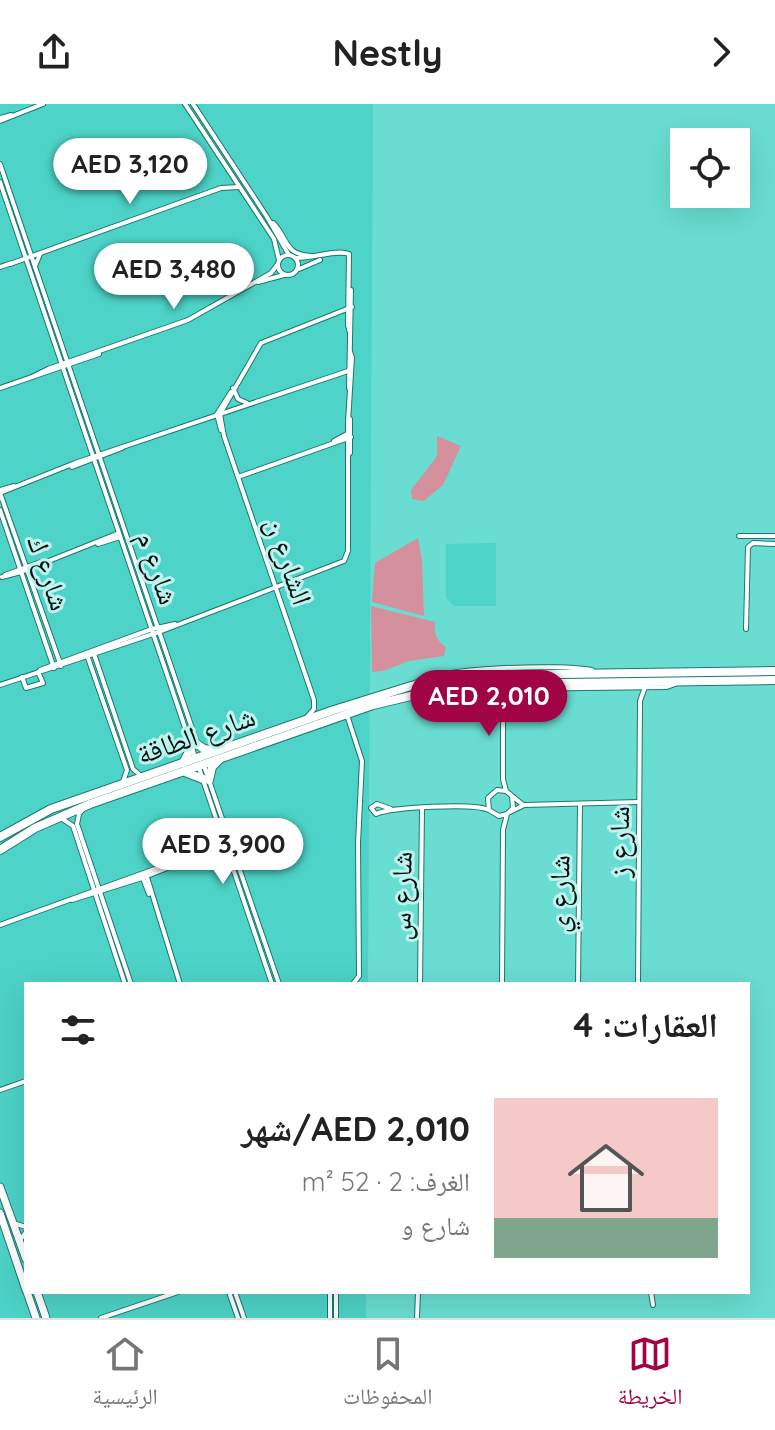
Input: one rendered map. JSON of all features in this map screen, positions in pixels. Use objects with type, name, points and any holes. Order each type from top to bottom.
[{"type":"main road","name":"شارع الطاقة","points":[[219,754],[265,734],[411,686],[475,676],[775,671]]},
{"type":"main road","name":"شارع الطاقة","points":[[53,814],[90,804],[219,754],[402,697],[436,690],[488,684],[775,680]]},
{"type":"main road","points":[[149,779],[265,734]]},
{"type":"main road","points":[[194,745],[219,754],[206,779],[184,767],[194,745]]},
{"type":"main road","name":"شارع الطاقة","points":[[0,837],[121,785],[149,779]]},
{"type":"main road","points":[[2,849],[4,841],[53,814]]},
{"type":"street","points":[[0,119],[43,104]]},
{"type":"street","points":[[185,104],[275,241],[278,263],[284,275]]},
{"type":"street","points":[[0,685],[339,564],[348,551],[351,259],[342,252],[295,258],[289,255],[193,104]]},
{"type":"street","name":"شارع م","points":[[0,164],[1,180],[96,458],[104,473],[151,618],[163,643],[194,745]]},
{"type":"street","points":[[0,267],[221,188],[230,184],[231,175]]},
{"type":"street","points":[[221,188],[239,187]]},
{"type":"street","points":[[270,221],[277,226],[289,248],[304,256],[322,256]]},
{"type":"street","points":[[13,262],[24,245],[40,252]]},
{"type":"street","points":[[13,262],[32,268],[40,252]]},
{"type":"street","points":[[252,284],[292,275],[297,270],[342,252]]},
{"type":"street","points":[[0,388],[188,320],[273,272],[278,263],[289,255]]},
{"type":"street","points":[[295,258],[297,270]]},
{"type":"street","points":[[218,415],[261,343],[350,310]]},
{"type":"street","points":[[47,371],[60,351],[80,360]]},
{"type":"street","points":[[47,371],[70,381],[80,360]]},
{"type":"street","points":[[0,492],[350,368]]},
{"type":"street","points":[[232,390],[238,399],[250,403]]},
{"type":"street","name":"الشارع ن","points":[[218,415],[314,700]]},
{"type":"street","points":[[238,475],[350,435]]},
{"type":"street","points":[[80,463],[92,445],[111,452]]},
{"type":"street","points":[[104,473],[105,462],[111,452]]},
{"type":"street","name":"شارع م","points":[[96,458],[97,472],[122,534],[123,547],[139,582]]},
{"type":"street","points":[[80,463],[97,472]]},
{"type":"street","points":[[0,482],[9,488]]},
{"type":"street","points":[[4,504],[9,488]]},
{"type":"street","name":"شارع ك","points":[[0,492],[23,569],[60,664]]},
{"type":"street","name":"شارع ك","points":[[0,510],[19,556]]},
{"type":"street","points":[[107,539],[115,522]]},
{"type":"street","points":[[1,577],[122,534]]},
{"type":"street","points":[[739,536],[775,536]]},
{"type":"street","points":[[107,539],[123,547]]},
{"type":"street","points":[[746,629],[748,547],[753,543],[775,544]]},
{"type":"street","points":[[10,574],[19,556],[36,564]]},
{"type":"street","points":[[10,574],[28,583],[36,564]]},
{"type":"street","name":"شارع ك","points":[[28,583],[54,666]]},
{"type":"street","points":[[144,635],[151,618],[167,627]]},
{"type":"street","points":[[163,643],[167,627]]},
{"type":"street","name":"شارع م","points":[[156,631],[156,642],[232,845],[278,982]]},
{"type":"street","points":[[144,635],[156,642]]},
{"type":"street","points":[[90,654],[133,769],[149,779]]},
{"type":"street","points":[[90,654],[127,770],[121,785]]},
{"type":"street","points":[[22,677],[26,688],[43,683],[38,672]]},
{"type":"street","name":"شارع الطاقة","points":[[402,697],[415,699],[499,689],[667,687],[681,681]]},
{"type":"street","name":"شارع ز","points":[[635,687],[640,701]]},
{"type":"street","name":"شارع ز","points":[[638,982],[640,701],[645,687]]},
{"type":"street","points":[[499,689],[503,698],[503,779],[506,791]]},
{"type":"street","points":[[503,698],[508,689]]},
{"type":"street","points":[[314,700],[321,707],[334,710]]},
{"type":"street","points":[[302,721],[312,713],[314,700]]},
{"type":"street","points":[[108,715],[114,713]]},
{"type":"street","points":[[347,714],[362,761],[358,843],[359,976],[354,982]]},
{"type":"street","name":"شارع م","points":[[206,779],[225,847],[271,982]]},
{"type":"street","points":[[474,807],[497,790],[503,779]]},
{"type":"street","points":[[497,790],[506,791],[524,805]]},
{"type":"street","points":[[502,982],[503,830],[513,804],[512,796]]},
{"type":"street","points":[[488,798],[489,810]]},
{"type":"street","points":[[495,815],[509,813],[524,805],[639,802]]},
{"type":"street","points":[[84,851],[77,818],[90,804]]},
{"type":"street","name":"شارع ي","points":[[578,982],[580,804]]},
{"type":"street","points":[[391,809],[474,807],[489,810],[503,830]]},
{"type":"street","name":"شارع س","points":[[420,982],[422,808]]},
{"type":"street","points":[[53,814],[70,822],[84,851],[130,982]]},
{"type":"street","points":[[216,849],[221,834]]},
{"type":"street","points":[[0,925],[232,845]]},
{"type":"street","points":[[216,849],[229,858]]},
{"type":"street","points":[[93,877],[110,887],[170,865]]},
{"type":"street","points":[[147,885],[154,873]]},
{"type":"street","points":[[144,875],[179,982]]},
{"type":"street","points":[[86,895],[93,877]]},
{"type":"street","points":[[133,881],[147,885]]},
{"type":"street","points":[[238,886],[245,883]]},
{"type":"street","points":[[102,903],[110,887]]},
{"type":"street","points":[[86,895],[102,903]]},
{"type":"street","points":[[262,954],[268,951]]},
{"type":"street","points":[[124,972],[125,982]]},
{"type":"street","points":[[0,1090],[24,1082]]},
{"type":"street","points":[[0,1187],[11,1245],[24,1285]]},
{"type":"street","points":[[0,1201],[13,1240],[20,1240]]},
{"type":"street","points":[[0,1213],[20,1240],[24,1253]]},
{"type":"street","points":[[9,1225],[24,1229]]},
{"type":"street","points":[[9,1225],[1,1238],[11,1245]]},
{"type":"street","points":[[20,1240],[24,1233]]},
{"type":"street","points":[[27,1294],[36,1318]]},
{"type":"street","points":[[38,1294],[46,1318]]},
{"type":"street","points":[[101,1318],[172,1294]]},
{"type":"street","points":[[233,1294],[241,1318]]},
{"type":"street","points":[[330,1294],[330,1318]]},
{"type":"street","points":[[336,1294],[336,1318]]},
{"type":"street","points":[[418,1294],[418,1318]]},
{"type":"street","points":[[651,1294],[653,1305]]},
{"type":"shaded area","points":[[0,104],[373,104],[368,982],[24,982],[24,1294],[366,1294],[366,1318],[0,1318]]},
{"type":"shaded area","points":[[437,436],[461,446],[443,485],[424,501],[412,499],[411,490],[437,456]]},
{"type":"shaded area","points":[[418,538],[424,616],[372,602],[375,563]]},
{"type":"shaded area","points":[[496,543],[496,606],[454,606],[446,598],[446,544]]},
{"type":"shaded area","points":[[371,606],[435,622],[436,636],[446,647],[444,656],[409,661],[372,672]]}]
